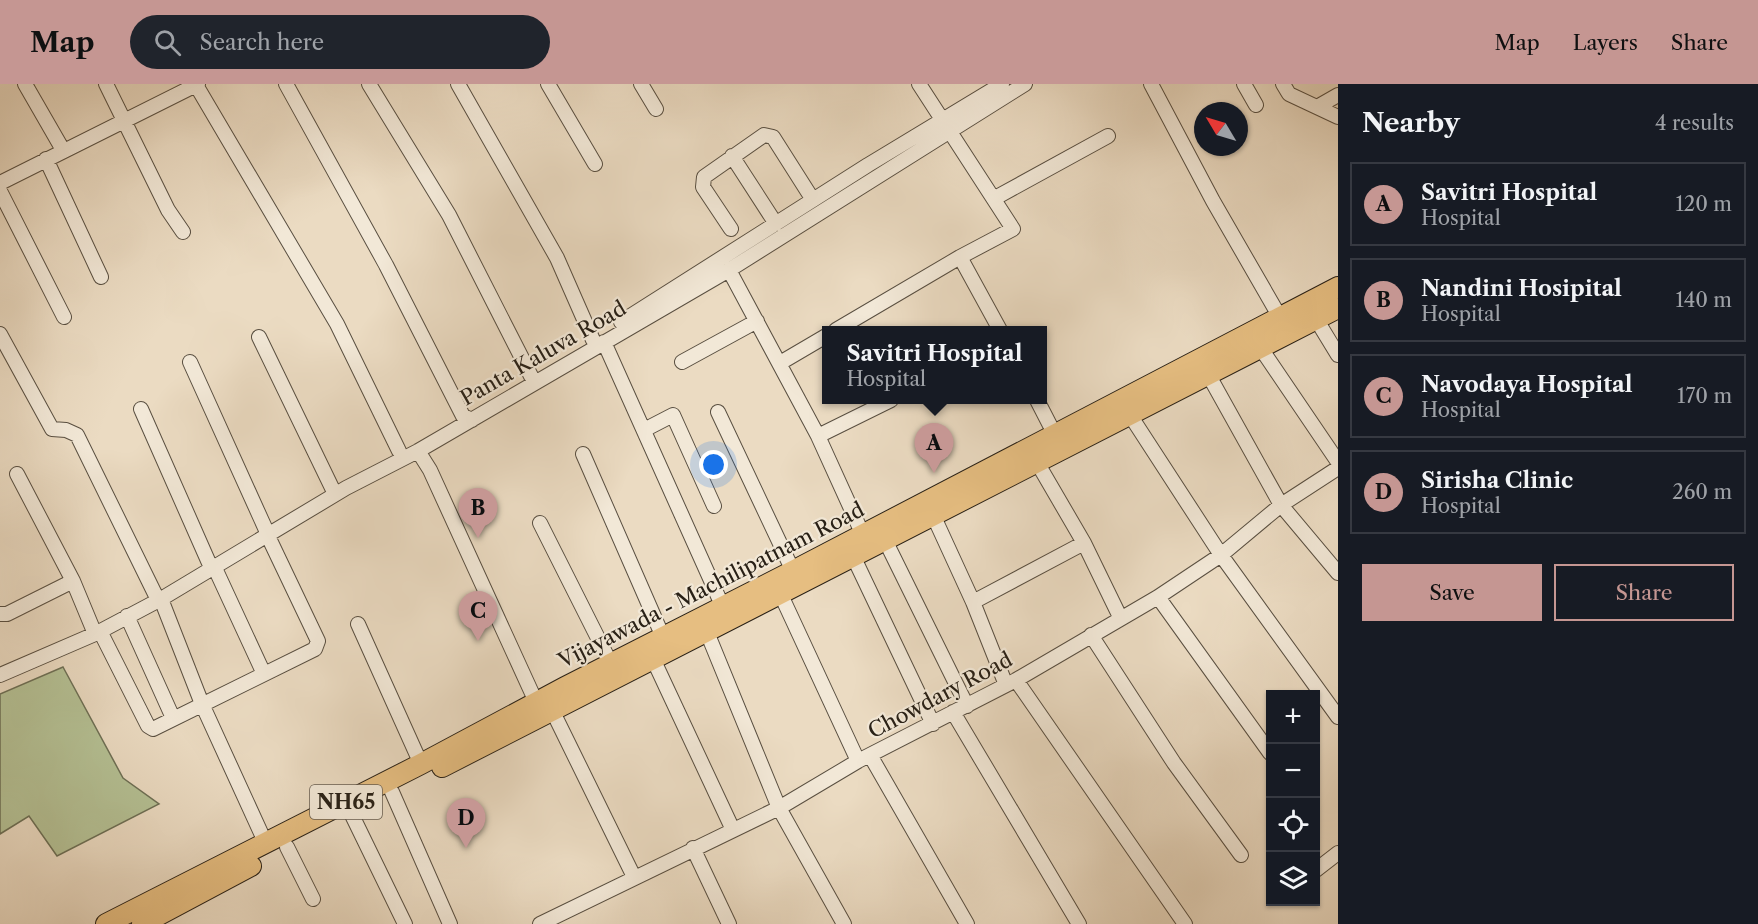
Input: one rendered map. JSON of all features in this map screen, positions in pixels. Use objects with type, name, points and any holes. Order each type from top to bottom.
[{"type":"highway","name":"Vijayawada - Machilipatnam Road","points":[[726,614],[781,595],[1038,464],[1260,347],[1312,311],[1338,287]]},
{"type":"highway","name":"Vijayawada - Machilipatnam Road","points":[[138,919],[266,844],[421,764],[544,707],[654,661],[704,625],[726,614],[793,571],[1250,332],[1281,319],[1312,311],[1338,308]]},
{"type":"highway","name":"Vijayawada - Machilipatnam Road","points":[[106,924],[138,919],[287,847],[392,792],[544,707],[611,664],[663,637],[704,625]]},
{"type":"street","points":[[25,84],[63,150]]},
{"type":"street","points":[[106,84],[168,210],[183,232]]},
{"type":"street","points":[[0,183],[197,84],[337,324],[399,451]]},
{"type":"street","points":[[286,84],[467,418]]},
{"type":"street","points":[[369,84],[449,215],[531,376]]},
{"type":"street","points":[[458,84],[557,258],[599,341],[644,430],[726,614]]},
{"type":"street","points":[[548,84],[596,164]]},
{"type":"street","points":[[641,84],[656,109]]},
{"type":"street","points":[[843,326],[960,257],[1013,229],[919,84]]},
{"type":"street","name":"Panta Kaluva Road","points":[[96,631],[127,616],[267,532],[418,451],[531,376],[729,270],[947,124],[1002,84]]},
{"type":"street","name":"Panta Kaluva Road","points":[[267,532],[399,451],[467,418],[599,341],[813,200],[947,124],[1025,84]]},
{"type":"street","points":[[1151,84],[1213,201],[1281,319]]},
{"type":"street","points":[[1244,84],[1256,105]]},
{"type":"street","points":[[1286,89],[1338,117]]},
{"type":"street","points":[[1317,107],[1338,95]]},
{"type":"street","points":[[731,228],[703,182],[707,174],[760,136],[769,135],[813,200]]},
{"type":"street","points":[[995,198],[1108,136]]},
{"type":"street","points":[[732,156],[776,224]]},
{"type":"street","points":[[46,159],[100,277]]},
{"type":"street","points":[[0,191],[64,317]]},
{"type":"street","points":[[960,257],[998,326]]},
{"type":"street","points":[[729,270],[818,436],[863,535]]},
{"type":"street","points":[[1312,311],[1338,355]]},
{"type":"street","points":[[682,362],[757,321]]},
{"type":"street","points":[[0,334],[52,429],[66,430],[76,435],[158,597],[202,704],[266,844]]},
{"type":"street","points":[[259,337],[333,490]]},
{"type":"street","points":[[780,363],[822,338]]},
{"type":"street","points":[[1260,347],[1338,462]]},
{"type":"street","points":[[17,474],[74,581],[96,631],[149,728],[153,729],[318,645],[190,362]]},
{"type":"street","points":[[1208,374],[1281,505],[1338,573]]},
{"type":"street","points":[[818,436],[881,404]]},
{"type":"street","points":[[1040,404],[1056,435]]},
{"type":"street","points":[[141,409],[211,565],[264,674]]},
{"type":"street","points":[[718,412],[793,571]]},
{"type":"street","points":[[644,430],[673,415],[714,506]]},
{"type":"street","points":[[1130,416],[1221,555],[1338,717]]},
{"type":"street","points":[[418,451],[430,470],[544,707],[634,877]]},
{"type":"street","points":[[583,454],[663,637]]},
{"type":"street","points":[[1038,464],[1084,543],[1120,617]]},
{"type":"street","name":"Chowdary Road","points":[[540,924],[779,808],[864,758],[1011,682],[1158,597],[1221,555],[1281,505],[1338,468]]},
{"type":"street","points":[[934,517],[1011,682],[1185,924]]},
{"type":"street","points":[[540,524],[611,664]]},
{"type":"street","points":[[886,542],[967,706]]},
{"type":"street","points":[[973,602],[1084,543]]},
{"type":"street","points":[[854,558],[933,724]]},
{"type":"street","points":[[0,614],[7,614],[74,581]]},
{"type":"street","points":[[781,595],[864,758],[967,924]]},
{"type":"street","name":"Panta Kaluva Road","points":[[0,675],[74,644],[158,597]]},
{"type":"street","points":[[1158,597],[1266,747]]},
{"type":"street","points":[[127,616],[172,718]]},
{"type":"street","points":[[358,624],[421,764]]},
{"type":"street","points":[[704,625],[779,808],[844,924]]},
{"type":"street","points":[[1091,635],[1174,763],[1241,855]]},
{"type":"street","points":[[654,661],[733,830]]},
{"type":"street","points":[[953,712],[1079,924]]},
{"type":"street","points":[[392,792],[450,924]]},
{"type":"street","points":[[351,813],[405,924]]},
{"type":"street","points":[[287,847],[314,899]]},
{"type":"street","points":[[693,849],[729,924]]},
{"type":"street","points":[[1320,867],[1338,853]]},
{"type":"green space","points":[[63,667],[123,778],[159,804],[57,856],[29,816],[0,834],[0,694]]},
{"type":"place","name":"Savitri Hospital","points":[[934,473]]},
{"type":"place","name":"Nandini Hosipital","points":[[478,538]]},
{"type":"place","name":"Navodaya Hospital","points":[[478,641]]},
{"type":"place","name":"Sirisha Clinic","points":[[466,848]]}]
